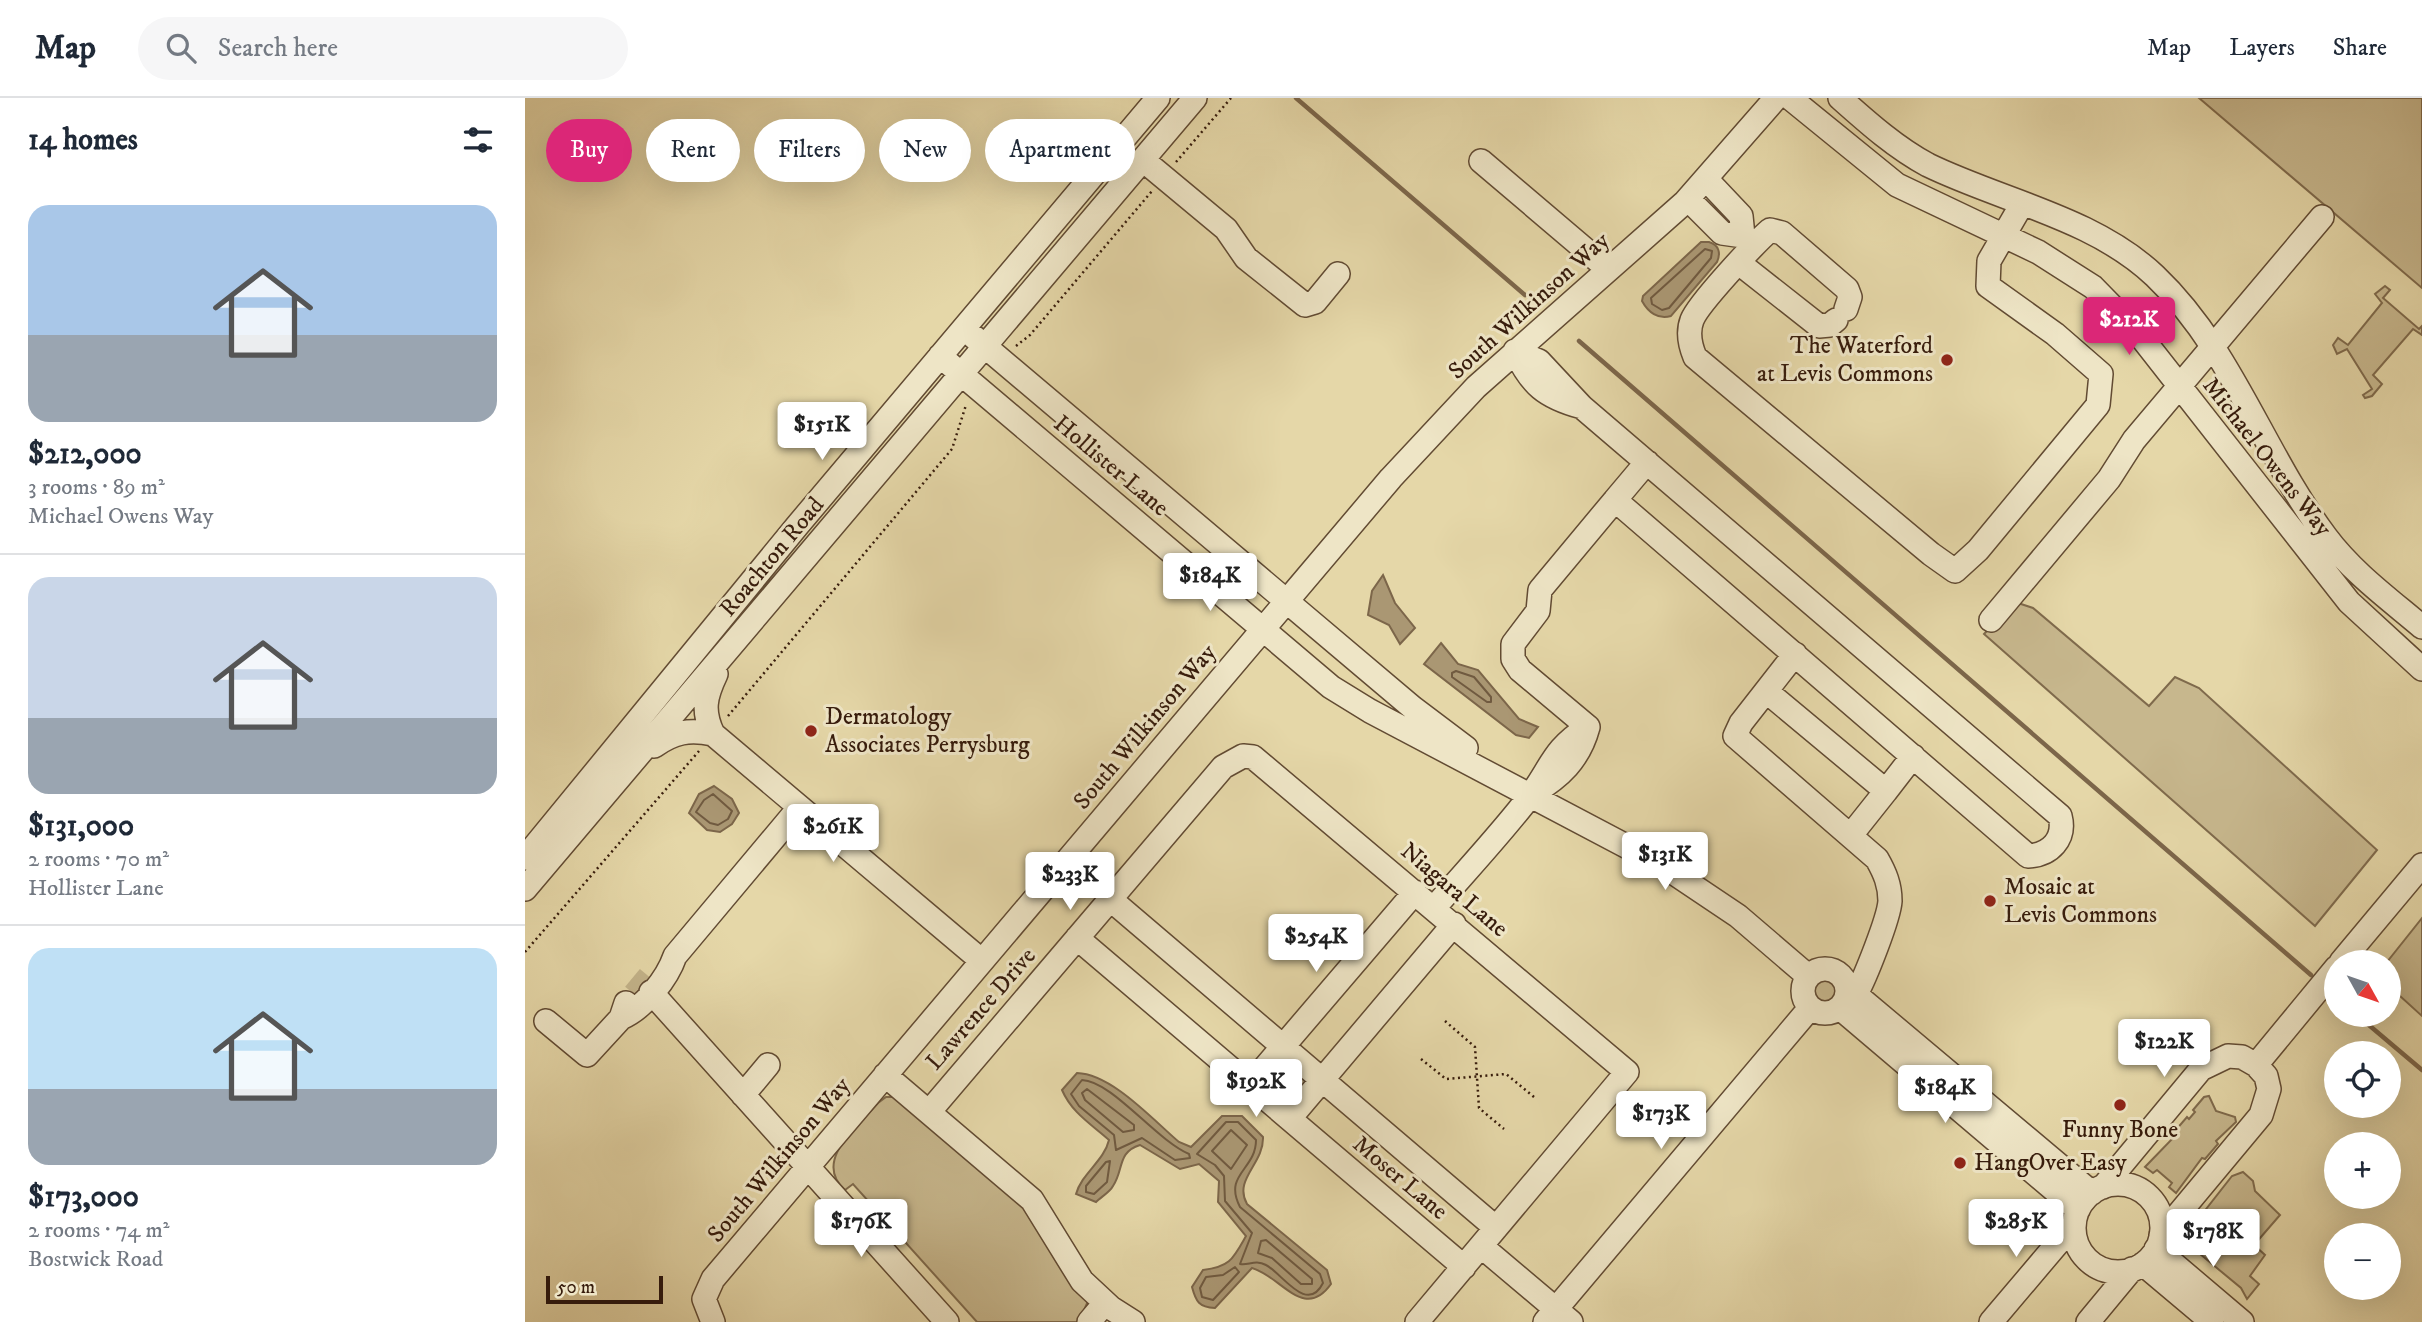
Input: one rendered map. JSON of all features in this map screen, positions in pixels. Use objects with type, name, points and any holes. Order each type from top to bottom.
[{"type":"street","name":"Roachton Road","points":[[525,858],[963,328],[1158,98]]},
{"type":"street","name":"Roachton Road","points":[[525,889],[1195,98]]},
{"type":"street","name":"South Wilkinson Way","points":[[713,1322],[704,1298],[713,1279],[1422,442],[1515,351],[1688,199],[1776,98]]},
{"type":"street","name":"Michael Owens Way","points":[[1790,98],[1897,185],[2059,264],[2094,287],[2138,333],[2349,603],[2422,669]]},
{"type":"street","name":"Michael Owens Way","points":[[1840,98],[1885,136],[1928,164],[2094,235],[2134,259],[2179,301],[2212,346],[2326,537],[2361,575],[2422,627]]},
{"type":"street","points":[[1143,160],[1226,229],[1246,258],[1305,305],[1315,302],[1338,274]]},
{"type":"street","points":[[1482,161],[1608,269]]},
{"type":"street","points":[[1706,179],[1741,216],[1745,248]]},
{"type":"street","points":[[1688,199],[1722,233],[1745,248],[1819,326],[1830,325],[1841,314],[1850,296],[1847,289],[1782,233],[1770,229],[1745,248],[1693,319],[1689,340],[1695,357],[1931,554],[1955,570],[1978,550],[2098,405],[2101,374],[2055,334],[2015,309],[1988,286],[1989,261],[2022,204]]},
{"type":"street","points":[[1991,620],[2109,480],[2134,440],[2322,217]]},
{"type":"street","name":"Hollister Lane","points":[[963,328],[1423,716],[1532,794]]},
{"type":"street","points":[[1515,351],[1539,361],[1582,407],[2060,816],[2063,826],[2060,837],[2042,855],[2028,856],[1615,500]]},
{"type":"street","name":"Hollister Lane","points":[[940,356],[1262,629],[1351,700],[1532,794],[1687,880],[1738,916],[1808,976]]},
{"type":"street","points":[[1434,908],[1532,794],[1544,769],[1567,740],[1588,727],[1520,670],[1513,659],[1513,643],[1538,611],[1540,590],[1647,463]]},
{"type":"street","points":[[728,650],[706,695],[704,709],[714,733],[982,961]]},
{"type":"street","points":[[1795,654],[1741,723],[1735,736],[1877,859],[1888,878],[1890,903],[1873,950],[1845,990],[1822,1013],[1810,1008],[1803,995],[1808,976],[1821,969],[1845,990],[2087,1203]]},
{"type":"street","points":[[1766,691],[1886,791]]},
{"type":"street","points":[[638,756],[677,733],[689,730],[714,733]]},
{"type":"street","name":"Niagara Lane","points":[[1243,756],[1253,757],[1263,763],[1627,1072],[1496,1228]]},
{"type":"street","name":"Lawrence Drive","points":[[929,1112],[1223,767],[1243,756]]},
{"type":"street","points":[[1851,835],[1913,756]]},
{"type":"street","points":[[546,1021],[587,1055],[621,1018],[633,1013],[646,985],[670,970],[675,956],[799,808]]},
{"type":"street","points":[[2351,950],[2422,865]]},
{"type":"street","points":[[1250,1085],[1415,892]]},
{"type":"street","name":"Moser Lane","points":[[1110,900],[1496,1228]]},
{"type":"street","points":[[1290,1118],[1454,924]]},
{"type":"street","name":"Moser Lane","points":[[1077,937],[1464,1267]]},
{"type":"street","points":[[2256,1065],[2324,983]]},
{"type":"street","points":[[646,985],[947,1322]]},
{"type":"street","points":[[1481,1246],[1557,1318],[1810,1008]]},
{"type":"street","points":[[1991,1322],[2087,1203],[2201,1069],[2228,1056],[2242,1057],[2256,1065],[2266,1076],[2269,1089],[2261,1115],[2148,1254],[2088,1322]]},
{"type":"street","points":[[743,1095],[768,1065]]},
{"type":"street","points":[[885,1075],[1033,1200],[1069,1263],[1105,1303],[1133,1322]]},
{"type":"street","points":[[2087,1203],[2126,1185],[2146,1195],[2159,1213],[2148,1254]]},
{"type":"street","points":[[2087,1203],[2077,1243],[2087,1259],[2103,1270],[2148,1254]]},
{"type":"street","points":[[1417,1322],[1496,1228]]},
{"type":"street","points":[[2148,1254],[2178,1293],[2212,1322]]},
{"type":"street","points":[[2148,1254],[2242,1322]]},
{"type":"street","points":[[2178,1293],[2175,1310],[2188,1322]]},
{"type":"street","points":[[1089,1322],[1105,1303]]},
{"type":"path","points":[[1021,340],[1030,335],[1231,98]]},
{"type":"path","points":[[525,952],[714,733],[952,449],[965,406]]},
{"type":"path","points":[[1445,1021],[1475,1047],[1479,1108],[1504,1129]]},
{"type":"path","points":[[1420,1059],[1446,1079],[1506,1074],[1534,1097]]},
{"type":"shaded area","points":[[2199,98],[2422,98],[2422,288]]},
{"type":"shaded area","points":[[2385,286],[2390,290],[2383,298],[2419,329],[2422,326],[2422,335],[2413,329],[2373,375],[2382,384],[2372,396],[2365,398],[2363,395],[2372,389],[2347,349],[2337,354],[2333,345],[2338,338],[2348,345],[2382,303],[2375,294]]},
{"type":"shaded area","points":[[2015,602],[2033,608],[2149,706],[2175,677],[2199,688],[2377,850],[2315,926],[1984,634]]},
{"type":"shaded area","points":[[2422,918],[2422,1016],[2401,997],[2401,950],[2397,950]]},
{"type":"shaded area","points":[[1827,979],[1838,986],[1839,991],[1832,1002],[1827,1003],[1816,996],[1815,991],[1822,980]]},
{"type":"shaded area","points":[[1290,1062],[1309,1085],[1287,1104],[1268,1086],[1268,1081],[1281,1064]]},
{"type":"shaded area","points":[[2209,1096],[2216,1111],[2235,1117],[2236,1122],[2216,1141],[2218,1144],[2205,1159],[2202,1158],[2176,1193],[2169,1187],[2172,1183],[2157,1170],[2153,1173],[2145,1167],[2176,1135],[2174,1132],[2195,1112],[2193,1110],[2204,1097]]},
{"type":"shaded area","points":[[886,1097],[896,1097],[1029,1209],[1088,1301],[1079,1322],[977,1322],[853,1184],[845,1190],[836,1179],[833,1167],[836,1156],[850,1133]]},
{"type":"shaded area","points":[[2243,1172],[2253,1181],[2255,1191],[2280,1215],[2254,1245],[2265,1255],[2250,1276],[2259,1284],[2247,1299],[2241,1288],[2188,1244],[2185,1236],[2232,1176]]},
{"type":"water","points":[[1701,242],[1709,242],[1717,247],[1717,262],[1671,316],[1662,317],[1647,309],[1642,301],[1643,296]]},
{"type":"water","points":[[1383,575],[1395,603],[1415,628],[1400,644],[1389,625],[1368,615],[1372,591]]},
{"type":"water","points":[[1441,643],[1458,664],[1478,670],[1519,719],[1538,727],[1529,738],[1516,735],[1424,664]]},
{"type":"water","points":[[714,786],[732,799],[739,813],[732,824],[720,832],[707,830],[689,813],[699,794]]},
{"type":"water","points":[[1077,1073],[1090,1075],[1118,1089],[1179,1142],[1191,1147],[1222,1116],[1242,1116],[1263,1137],[1259,1155],[1244,1187],[1247,1204],[1327,1270],[1331,1284],[1321,1295],[1311,1299],[1302,1298],[1252,1268],[1215,1308],[1199,1303],[1192,1287],[1203,1270],[1225,1264],[1238,1251],[1246,1236],[1218,1202],[1219,1181],[1199,1164],[1180,1169],[1140,1145],[1124,1157],[1112,1188],[1096,1202],[1076,1194],[1103,1154],[1109,1140],[1077,1112],[1062,1090]]},
{"type":"waterway","points":[[1296,98],[1525,295]]},
{"type":"waterway","points":[[1579,341],[2311,975]]},
{"type":"waterway","points":[[2371,1027],[2422,1070]]},
{"type":"tunnel","points":[[634,994],[654,970]]},
{"type":"place","name":"The Waterford at Levis Commons","points":[[1947,360]]},
{"type":"place","name":"Dermatology Associates Perrysburg","points":[[811,731]]},
{"type":"place","name":"Mosaic at Levis Commons","points":[[1990,901]]},
{"type":"place","name":"Funny Bone","points":[[2120,1105]]},
{"type":"place","name":"HangOver Easy","points":[[1960,1163]]}]
